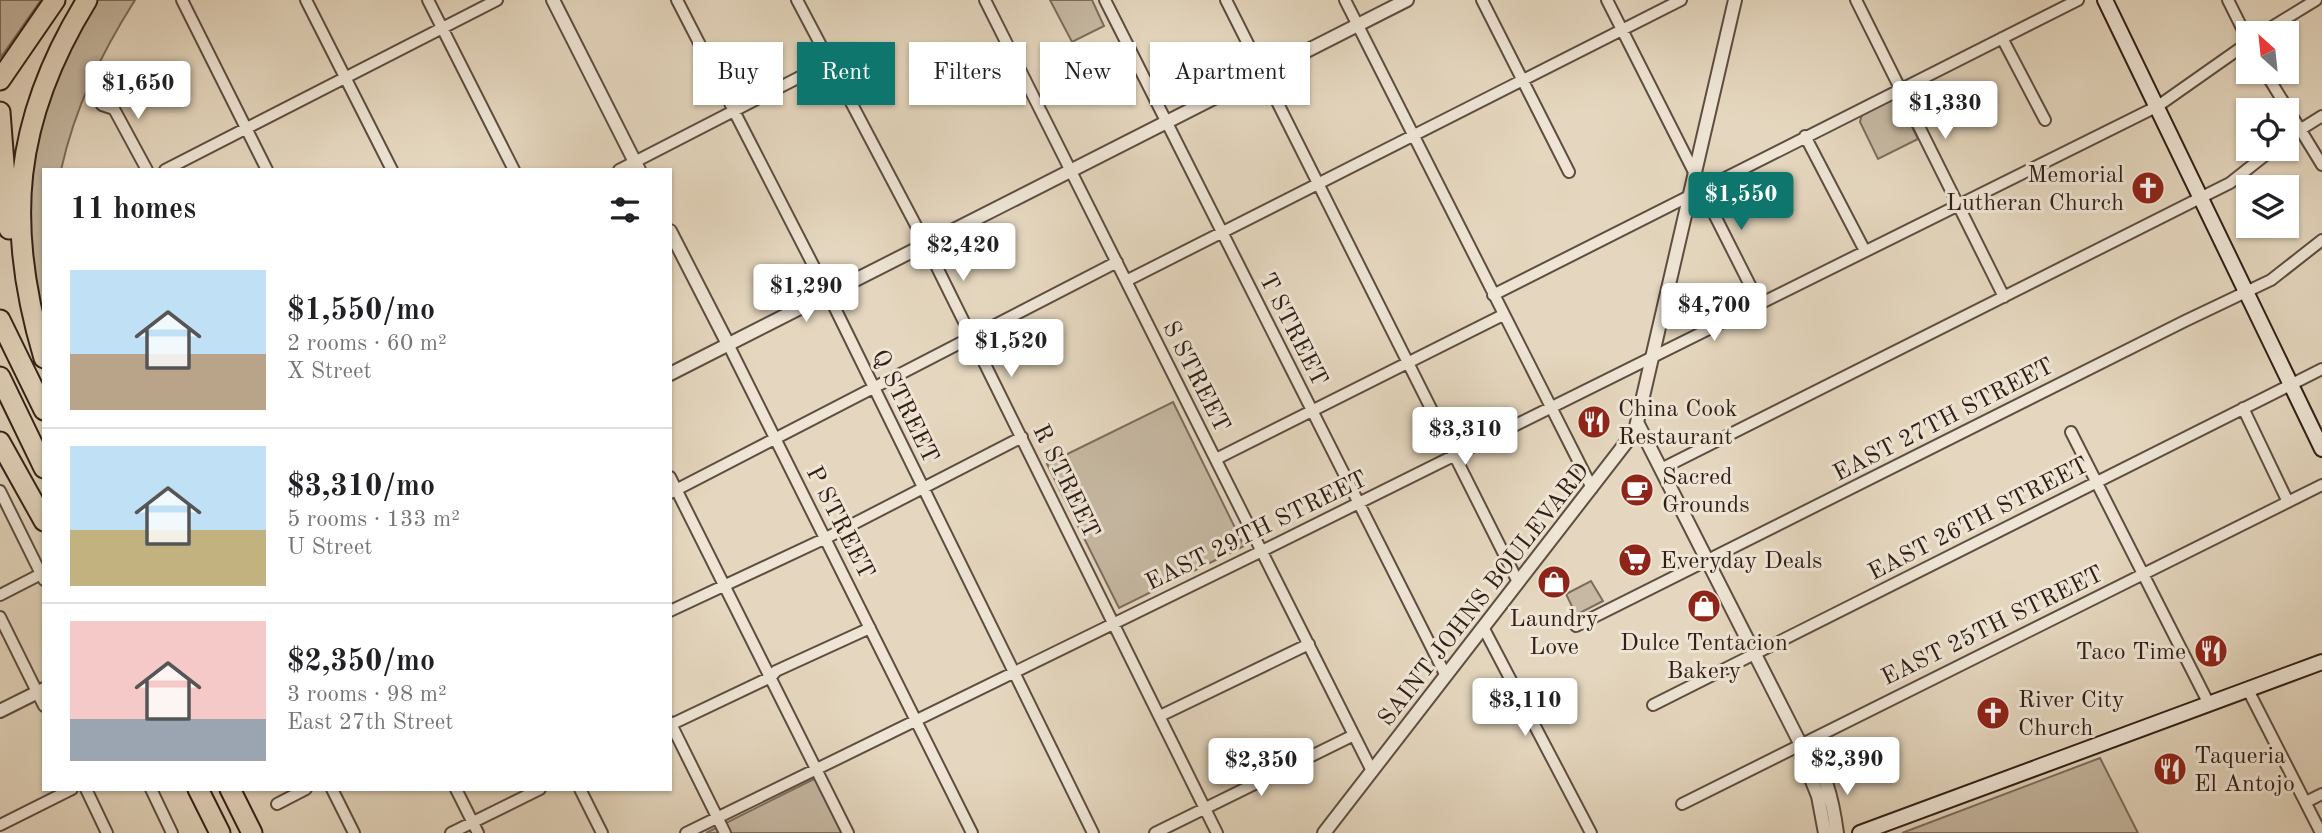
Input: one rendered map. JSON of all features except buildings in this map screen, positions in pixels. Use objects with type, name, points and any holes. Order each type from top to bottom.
[{"type":"highway","points":[[0,80],[55,0]]},
{"type":"highway","points":[[42,350],[22,273],[19,210],[22,174],[33,116],[46,79],[87,0]]},
{"type":"highway","points":[[0,112],[10,245],[26,313],[42,353]]},
{"type":"highway","points":[[0,320],[42,406]]},
{"type":"highway","points":[[0,377],[42,464]]},
{"type":"highway","points":[[0,442],[42,518]]},
{"type":"highway","points":[[0,457],[42,519]]},
{"type":"highway","points":[[199,791],[220,833]]},
{"type":"highway","points":[[231,791],[252,833]]},
{"type":"main road","points":[[2105,0],[2322,449]]},
{"type":"main road","points":[[1860,833],[2322,662]]},
{"type":"street","points":[[182,0],[266,168]]},
{"type":"street","points":[[306,0],[391,168]]},
{"type":"street","points":[[428,0],[513,168]]},
{"type":"street","points":[[168,168],[497,0]]},
{"type":"street","points":[[553,0],[637,166],[797,79]]},
{"type":"street","name":"Q STREET","points":[[677,0],[828,294],[1093,833]]},
{"type":"street","name":"R STREET","points":[[797,0],[819,42]]},
{"type":"street","name":"S STREET","points":[[985,0],[1372,771]]},
{"type":"street","name":"T STREET","points":[[1105,0],[1446,676]]},
{"type":"street","points":[[1226,0],[1247,42]]},
{"type":"street","points":[[1345,0],[1549,408],[1592,488]]},
{"type":"street","points":[[1310,49],[1407,0]]},
{"type":"street","points":[[1482,0],[1569,172]]},
{"type":"street","points":[[1607,0],[1696,176]]},
{"type":"street","points":[[1126,281],[1681,0]]},
{"type":"street","name":"SAINT JOHNS BOULEVARD","points":[[1324,833],[1592,488],[1638,424],[1735,0]]},
{"type":"street","points":[[1856,0],[2004,297]]},
{"type":"street","points":[[1493,295],[1692,192],[2078,0]]},
{"type":"street","points":[[2228,0],[2238,21]]},
{"type":"street","points":[[2282,21],[2316,0]]},
{"type":"street","points":[[2002,38],[2045,120]]},
{"type":"street","name":"EAST 29TH STREET","points":[[685,833],[1262,551],[2158,106],[2236,51]]},
{"type":"street","points":[[2271,84],[2322,165]]},
{"type":"street","points":[[102,105],[114,109],[146,168]]},
{"type":"street","name":"R STREET","points":[[855,105],[1217,833]]},
{"type":"street","points":[[672,373],[1200,105]]},
{"type":"street","points":[[1279,105],[1518,582]]},
{"type":"street","points":[[2300,130],[2322,116]]},
{"type":"street","points":[[1805,136],[1865,251]]},
{"type":"street","points":[[1661,469],[2230,183],[2258,161]]},
{"type":"street","points":[[1692,192],[1706,198],[1759,303]]},
{"type":"street","name":"P STREET","points":[[672,235],[972,833]]},
{"type":"street","name":"EAST 27TH STREET","points":[[1576,626],[2185,320],[2248,292],[2271,280],[2322,240]]},
{"type":"street","points":[[848,833],[725,586],[673,491],[1117,262]]},
{"type":"street","points":[[1216,459],[1503,315]]},
{"type":"street","name":"EAST 26TH STREET","points":[[1653,705],[2322,369]]},
{"type":"street","points":[[2243,408],[2288,502]]},
{"type":"street","points":[[1638,424],[1801,745],[1802,756],[1818,796],[1825,833]]},
{"type":"street","points":[[2071,432],[2208,704]]},
{"type":"street","points":[[672,610],[826,538],[1022,437]]},
{"type":"street","name":"EAST 25TH STREET","points":[[1682,804],[2322,485]]},
{"type":"street","points":[[0,491],[42,577],[0,595]]},
{"type":"street","points":[[0,617],[40,691],[0,711]]},
{"type":"street","points":[[1483,627],[1591,833]]},
{"type":"street","points":[[672,724],[771,677],[776,671],[870,628]]},
{"type":"street","points":[[1160,716],[1309,644]]},
{"type":"street","points":[[2248,690],[2321,833]]},
{"type":"street","points":[[672,726],[725,833]]},
{"type":"street","points":[[1155,833],[1354,735]]},
{"type":"street","points":[[1801,745],[1810,752],[1824,782],[1837,833]]},
{"type":"street","points":[[0,825],[68,791]]},
{"type":"street","points":[[87,791],[107,833]]},
{"type":"street","points":[[152,791],[172,833]]},
{"type":"street","points":[[277,804],[302,791]]},
{"type":"street","points":[[333,791],[354,833]]},
{"type":"street","points":[[457,791],[475,828]]},
{"type":"street","points":[[451,833],[475,828],[537,791]]},
{"type":"street","points":[[581,791],[602,833]]},
{"type":"street","points":[[2305,802],[2322,794]]},
{"type":"shaded area","points":[[0,0],[41,0],[1,57],[0,51]]},
{"type":"shaded area","points":[[97,0],[135,0],[90,82],[62,168],[42,168],[42,318],[31,278],[30,168],[57,70]]},
{"type":"shaded area","points":[[1050,0],[1092,0],[1104,26],[1072,42]]},
{"type":"shaded area","points":[[1889,99],[1900,102],[1918,139],[1878,159],[1860,122],[1862,114]]},
{"type":"shaded area","points":[[1173,402],[1244,546],[1119,608],[1047,464]]},
{"type":"shaded area","points":[[1591,581],[1603,601],[1576,615],[1566,594]]},
{"type":"shaded area","points":[[2100,758],[2138,833],[1902,833]]},
{"type":"shaded area","points":[[816,778],[843,833],[706,833]]},
{"type":"place","name":"Memorial Lutheran Church","points":[[2148,188]]},
{"type":"place","name":"China Cook Restaurant","points":[[1594,422]]},
{"type":"place","name":"Sacred Grounds","points":[[1637,490]]},
{"type":"place","name":"Everyday Deals","points":[[1635,560]]},
{"type":"place","name":"Laundry Love","points":[[1554,582]]},
{"type":"place","name":"Dulce Tentacion Bakery","points":[[1704,606]]},
{"type":"place","name":"Taco Time","points":[[2211,651]]},
{"type":"place","name":"River City Church","points":[[1993,713]]},
{"type":"place","name":"Taqueria El Antojo","points":[[2170,769]]}]
